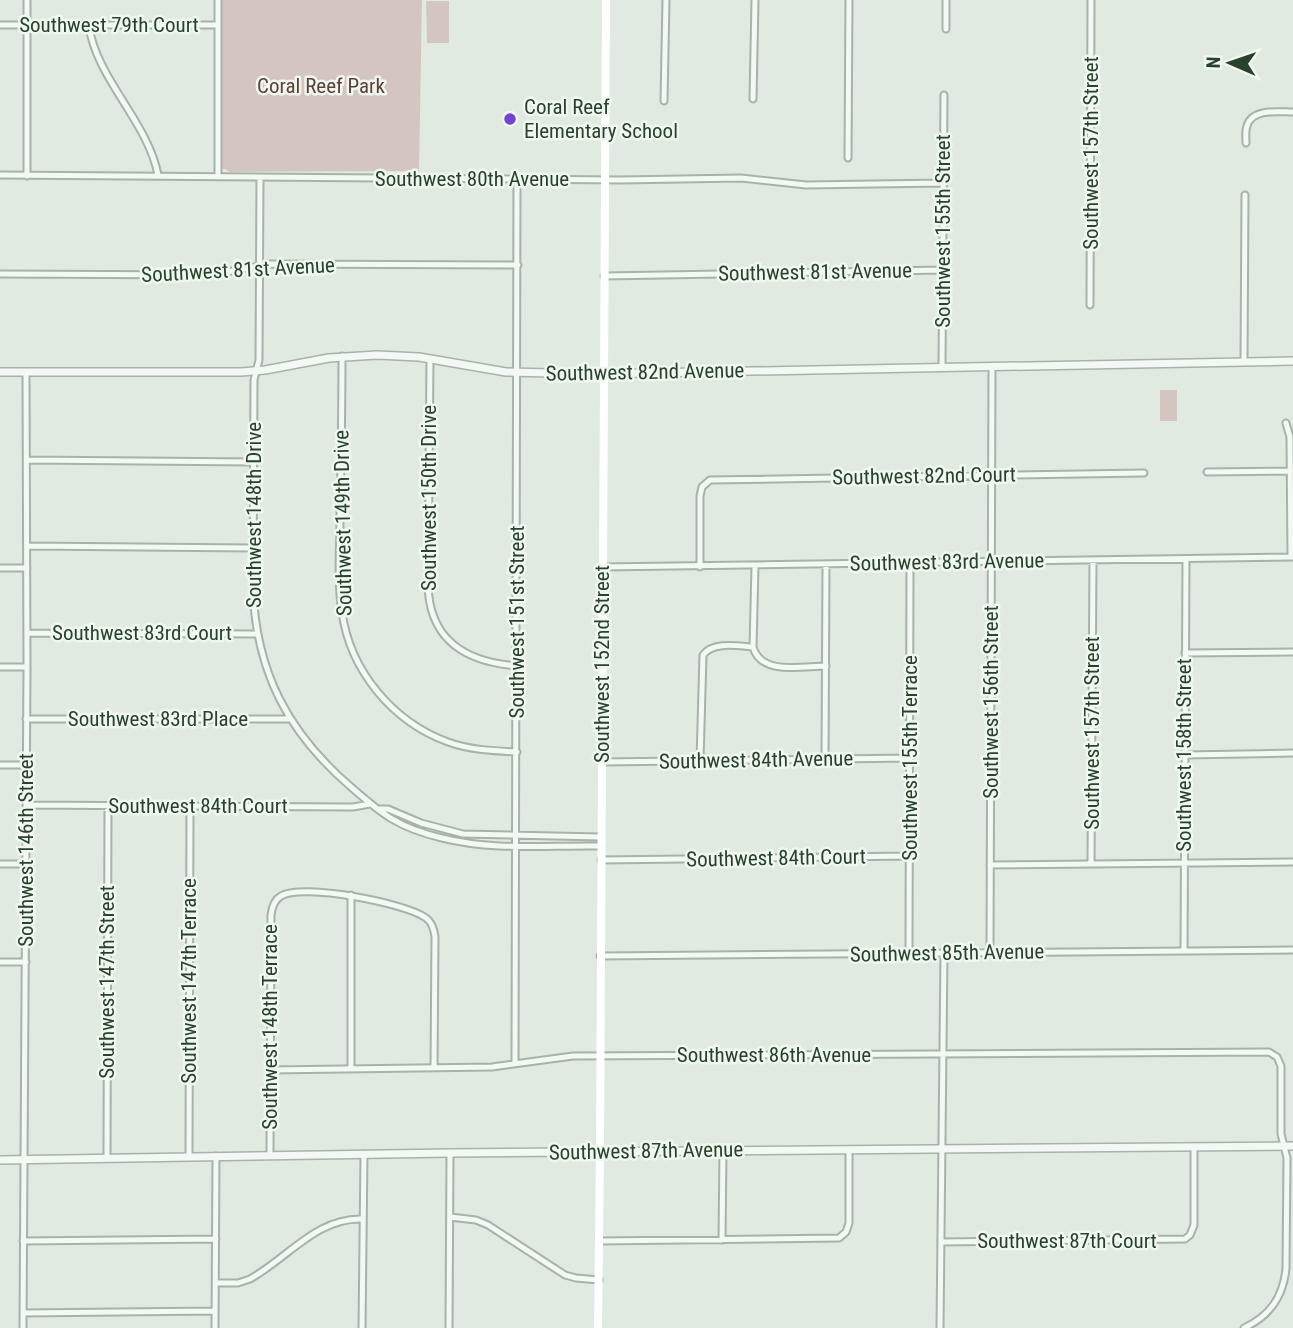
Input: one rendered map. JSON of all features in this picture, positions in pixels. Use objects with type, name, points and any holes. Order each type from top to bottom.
[{"type":"main road","name":"Southwest 152nd Street","points":[[598,1328],[606,0]]},
{"type":"street","points":[[27,0],[27,176]]},
{"type":"street","points":[[218,0],[218,177]]},
{"type":"street","points":[[664,101],[665,0]]},
{"type":"street","points":[[753,99],[755,0]]},
{"type":"street","points":[[848,158],[849,0]]},
{"type":"street","points":[[946,0],[946,29]]},
{"type":"street","name":"Southwest 157th Street","points":[[1090,305],[1091,0]]},
{"type":"street","name":"Southwest 79th Court","points":[[0,25],[218,25]]},
{"type":"street","points":[[89,26],[94,48],[148,147],[158,175]]},
{"type":"street","name":"Southwest 155th Street","points":[[942,367],[944,96]]},
{"type":"street","points":[[1246,143],[1247,125],[1254,117],[1264,112],[1293,112]]},
{"type":"street","name":"Southwest 80th Avenue","points":[[0,175],[758,178],[806,185],[943,183]]},
{"type":"street","name":"Southwest 148th Drive","points":[[260,178],[259,360],[254,380],[253,589],[257,634],[269,677],[290,719],[317,755],[378,809]]},
{"type":"street","name":"Southwest 151st Street","points":[[515,1064],[517,179]]},
{"type":"street","points":[[1244,362],[1245,195]]},
{"type":"street","name":"Southwest 81st Avenue","points":[[0,275],[211,275],[260,266],[518,265]]},
{"type":"street","name":"Southwest 81st Avenue","points":[[604,276],[943,270]]},
{"type":"street","name":"Southwest 82nd Avenue","points":[[0,372],[257,370],[342,356],[388,355],[517,373],[604,374],[1293,360]]},
{"type":"street","name":"Southwest 149th Drive","points":[[342,356],[340,586],[344,626],[354,654],[376,691],[397,712],[424,731],[463,746],[517,752]]},
{"type":"street","name":"Southwest 150th Drive","points":[[430,359],[428,584],[431,613],[445,637],[467,654],[483,661],[517,666]]},
{"type":"street","name":"Southwest 156th Street","points":[[990,953],[992,367]]},
{"type":"street","name":"Southwest 146th Street","points":[[23,1328],[26,372]]},
{"type":"street","points":[[1286,422],[1290,437],[1292,557]]},
{"type":"street","points":[[27,460],[254,462]]},
{"type":"street","points":[[1207,471],[1291,471]]},
{"type":"street","name":"Southwest 82nd Court","points":[[700,566],[700,496],[704,483],[719,479],[1144,473]]},
{"type":"street","points":[[27,546],[253,548]]},
{"type":"street","name":"Southwest 83rd Avenue","points":[[602,567],[1292,557]]},
{"type":"street","name":"Southwest 158th Street","points":[[1184,951],[1186,559]]},
{"type":"street","name":"Southwest 157th Street","points":[[1091,864],[1093,561]]},
{"type":"street","name":"Southwest 155th Terrace","points":[[909,954],[910,563]]},
{"type":"street","points":[[825,759],[826,564]]},
{"type":"street","points":[[755,566],[753,647],[760,660],[770,665],[826,666]]},
{"type":"street","points":[[0,568],[27,568]]},
{"type":"street","name":"Southwest 83rd Court","points":[[27,633],[257,634]]},
{"type":"street","points":[[700,761],[701,663],[705,651],[717,646],[753,647]]},
{"type":"street","points":[[1185,653],[1293,652]]},
{"type":"street","points":[[0,667],[27,667]]},
{"type":"street","name":"Southwest 83rd Place","points":[[26,719],[290,719]]},
{"type":"street","points":[[1185,755],[1293,753]]},
{"type":"street","name":"Southwest 84th Avenue","points":[[601,762],[910,758]]},
{"type":"street","points":[[0,765],[26,765]]},
{"type":"street","name":"Southwest 84th Court","points":[[26,804],[353,807],[370,804]]},
{"type":"street","name":"Southwest 147th Street","points":[[107,1158],[108,805]]},
{"type":"street","name":"Southwest 147th Terrace","points":[[189,1157],[190,806]]},
{"type":"street","points":[[378,809],[388,809],[421,823],[463,834],[601,842]]},
{"type":"street","points":[[378,809],[392,820],[439,838],[479,844],[516,846],[601,842]]},
{"type":"street","name":"Southwest 84th Court","points":[[601,860],[909,856]]},
{"type":"street","points":[[990,865],[1293,862]]},
{"type":"street","points":[[0,864],[26,864]]},
{"type":"street","name":"Southwest 148th Terrace","points":[[270,1155],[272,909],[282,895],[292,893],[351,895]]},
{"type":"street","points":[[351,1069],[351,895],[411,911],[427,918],[433,927],[434,1068]]},
{"type":"street","name":"Southwest 85th Avenue","points":[[600,956],[1293,950]]},
{"type":"street","points":[[940,1328],[944,953]]},
{"type":"street","points":[[0,962],[26,962]]},
{"type":"street","name":"Southwest 86th Avenue","points":[[270,1070],[492,1067],[558,1057],[600,1056],[1256,1051],[1269,1052],[1277,1057],[1281,1066],[1283,1146]]},
{"type":"street","points":[[1244,1328],[1267,1313],[1281,1294],[1286,1269],[1287,1158],[1283,1146]]},
{"type":"street","name":"Southwest 87th Avenue","points":[[0,1160],[723,1150],[1293,1146]]},
{"type":"street","name":"Southwest 87th Court","points":[[941,1242],[1185,1239],[1190,1235],[1195,1221],[1194,1147]]},
{"type":"street","points":[[722,1240],[723,1150]]},
{"type":"street","points":[[600,1241],[831,1239],[844,1236],[849,1218],[849,1150]]},
{"type":"street","points":[[449,1328],[450,1153]]},
{"type":"street","points":[[362,1328],[364,1154]]},
{"type":"street","points":[[215,1328],[216,1156]]},
{"type":"street","points":[[450,1217],[475,1220],[488,1225],[565,1275],[576,1279],[599,1280]]},
{"type":"street","points":[[216,1283],[238,1283],[250,1279],[326,1225],[345,1219],[363,1219]]},
{"type":"street","points":[[23,1241],[216,1238]]},
{"type":"street","points":[[23,1313],[215,1311]]},
{"type":"green space","name":"Coral Reef Park","points":[[221,0],[422,0],[419,171],[230,172],[220,167]]},
{"type":"green space","points":[[426,1],[449,1],[449,43],[427,43]]},
{"type":"green space","points":[[1160,390],[1177,390],[1177,421],[1160,421]]},
{"type":"place","name":"Coral Reef Elementary School","points":[[510,119]]}]
